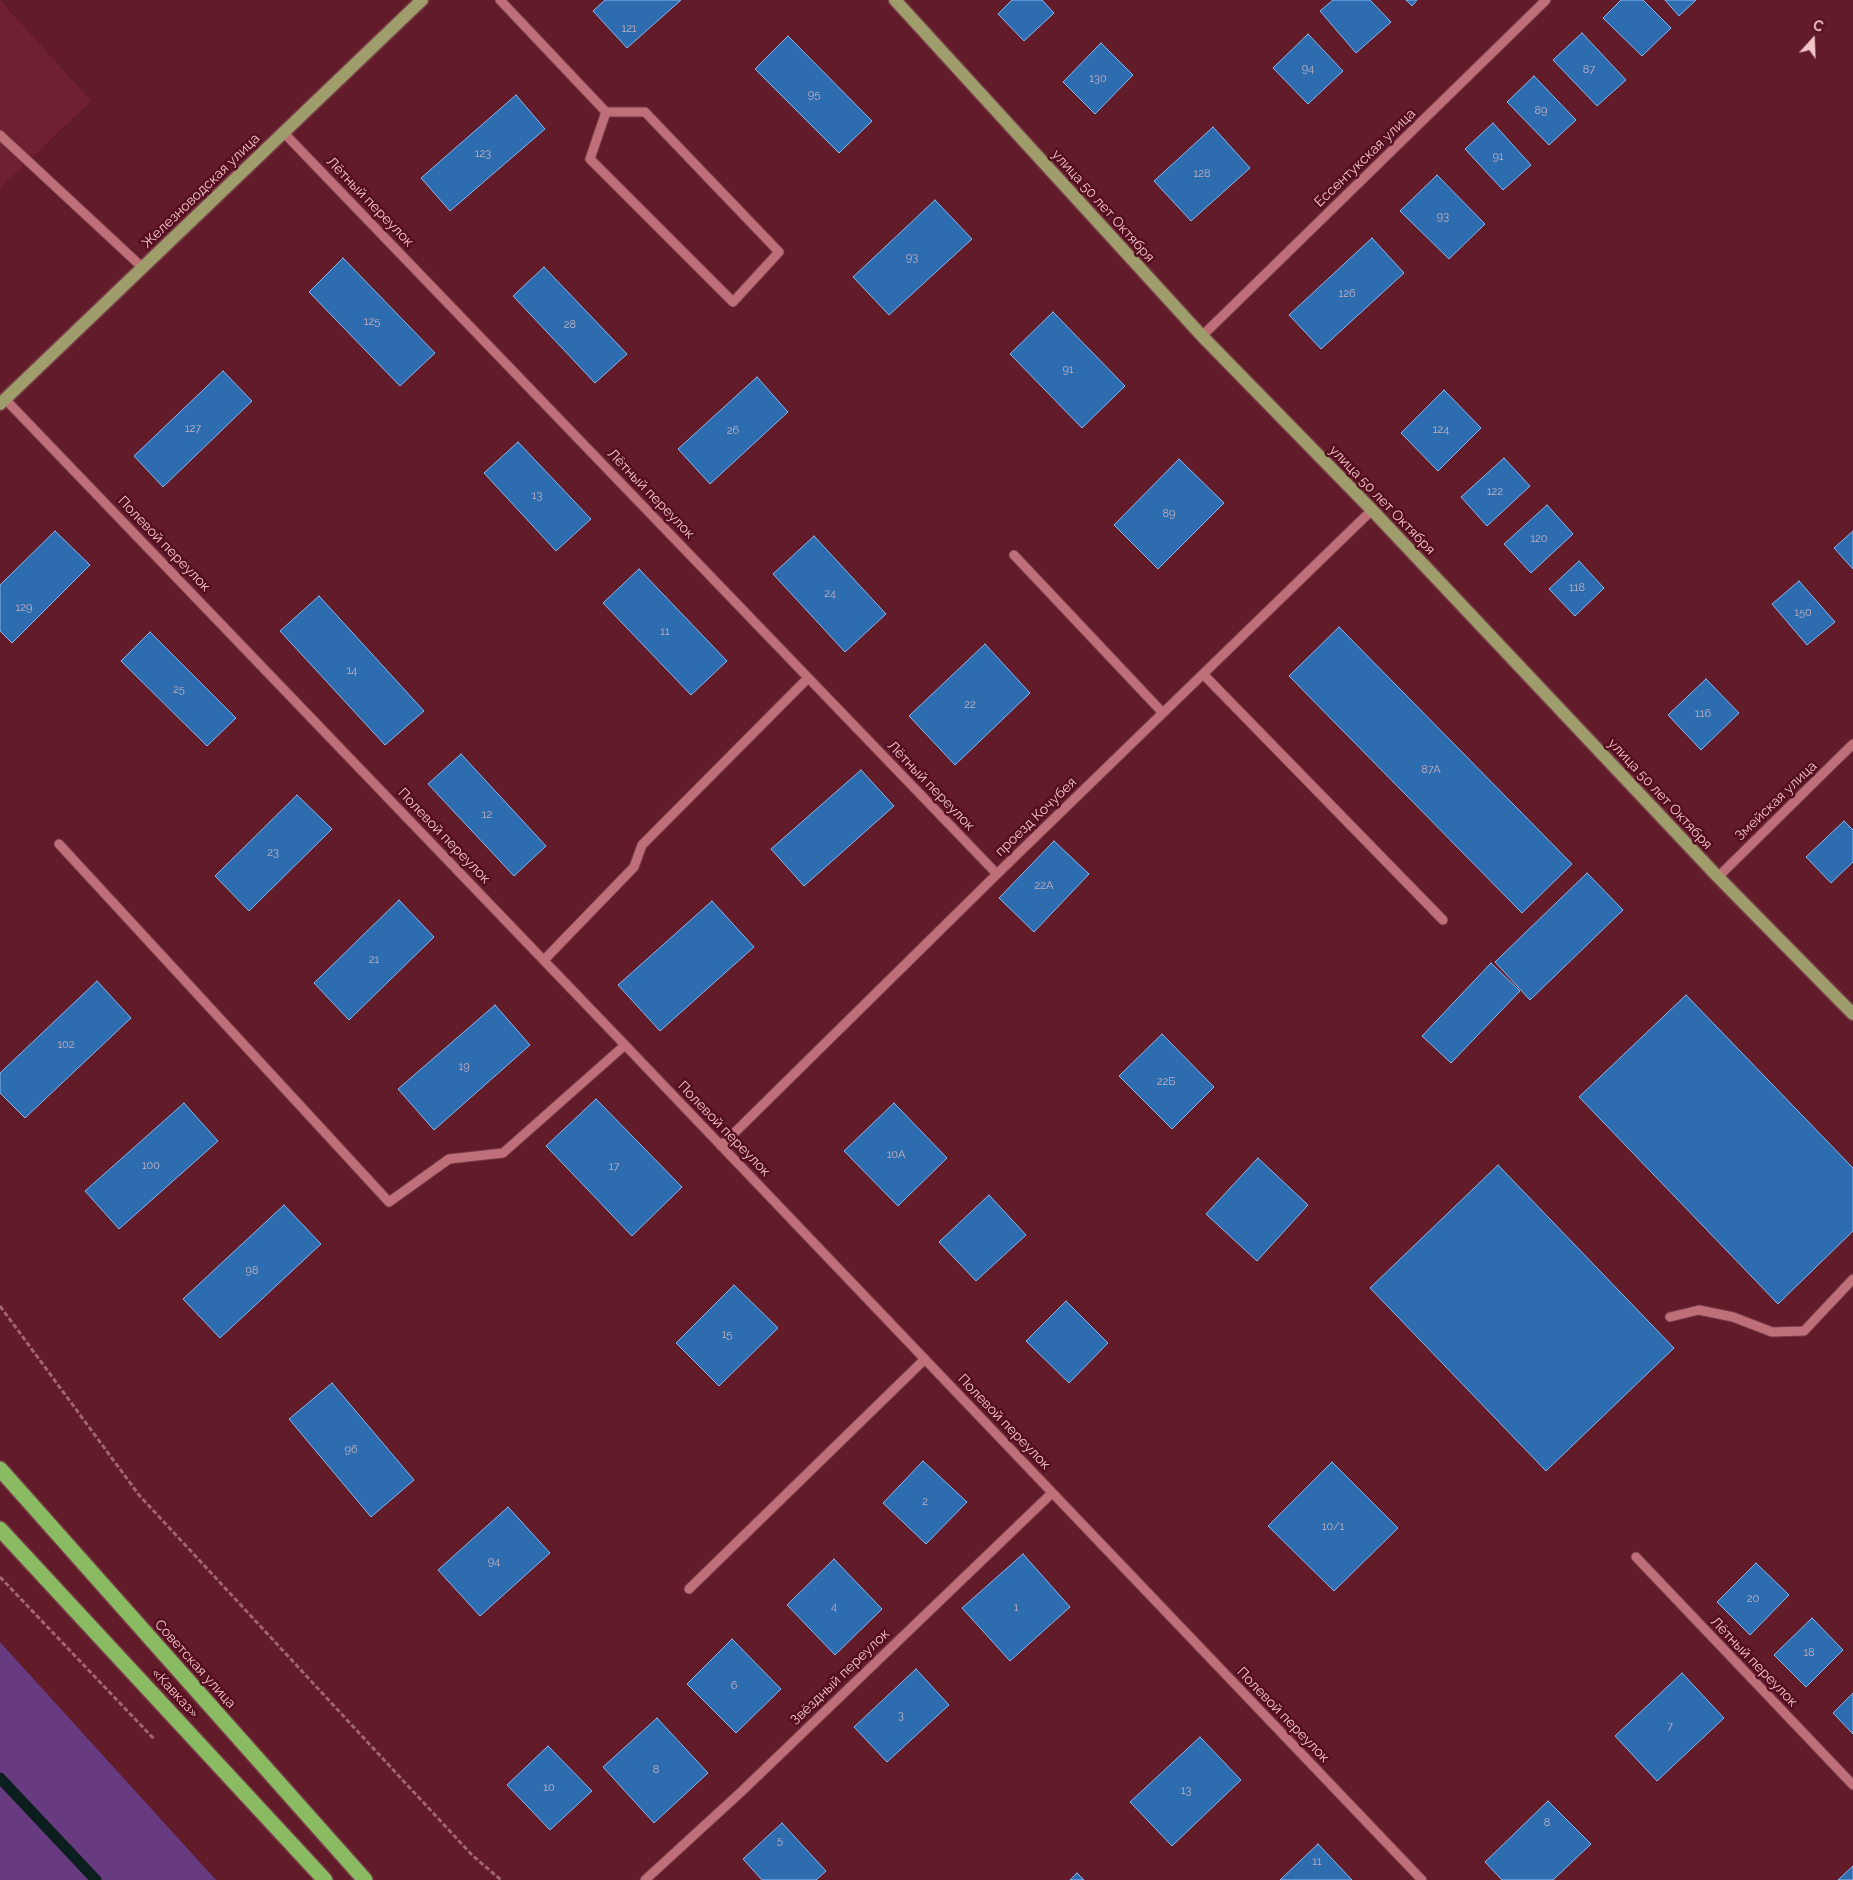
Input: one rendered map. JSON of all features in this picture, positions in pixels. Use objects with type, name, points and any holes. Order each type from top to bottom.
[{"type":"highway","name":"Советская улица","points":[[0,1469],[365,1880]]},
{"type":"highway","name":"«Кавказ»","points":[[0,1529],[325,1880]]},
{"type":"main road","name":"Железноводская улица","points":[[2,401],[422,0]]},
{"type":"main road","name":"улица 50 лет Октября","points":[[895,0],[1202,336],[1372,510],[1718,876],[1853,1014]]},
{"type":"street","points":[[500,0],[606,112],[645,112],[779,252],[733,302],[590,159],[606,112]]},
{"type":"street","name":"Ессентукская улица","points":[[1202,336],[1546,0]]},
{"type":"street","name":"Лётный переулок","points":[[284,133],[997,874]]},
{"type":"street","points":[[0,134],[143,268]]},
{"type":"street","name":"Полевой переулок","points":[[2,401],[544,960],[1422,1880]]},
{"type":"street","name":"проезд Кочубея","points":[[721,1146],[997,874],[1372,510]]},
{"type":"street","points":[[1014,555],[1163,713]]},
{"type":"street","points":[[1203,674],[1443,920]]},
{"type":"street","points":[[544,960],[634,866],[642,845],[808,678]]},
{"type":"street","name":"Змейская улица","points":[[1718,876],[1853,744]]},
{"type":"street","points":[[59,844],[389,1202],[449,1159],[503,1153],[625,1045]]},
{"type":"street","points":[[1670,1317],[1699,1310],[1733,1317],[1772,1332],[1804,1331],[1853,1279]]},
{"type":"street","points":[[689,1589],[925,1359]]},
{"type":"street","name":"Звёздный переулок","points":[[646,1880],[741,1792],[1052,1493]]},
{"type":"street","name":"Лётный переулок","points":[[1636,1557],[1853,1785]]},
{"type":"path","points":[[0,1306],[139,1495],[472,1855],[501,1880]]},
{"type":"path","points":[[0,1577],[158,1743]]},
{"type":"shaded area","points":[[0,0],[91,101],[0,188]]},
{"type":"shaded area","points":[[0,1642],[216,1880],[0,1880]]},
{"type":"building","points":[[605,0],[681,0],[627,48],[593,11]]},
{"type":"building","points":[[1012,0],[1042,0],[1054,13],[1024,41],[998,14]]},
{"type":"building","points":[[1333,0],[1370,0],[1391,22],[1356,53],[1320,11]]},
{"type":"building","points":[[1406,0],[1417,0],[1412,6]]},
{"type":"building","points":[[1621,0],[1643,0],[1671,28],[1642,56],[1603,18]]},
{"type":"building","points":[[1665,0],[1696,0],[1679,16]]},
{"type":"building","points":[[1582,33],[1626,80],[1597,106],[1553,60]]},
{"type":"building","points":[[1308,34],[1343,71],[1308,104],[1273,68]]},
{"type":"building","points":[[788,36],[872,121],[839,153],[755,69]]},
{"type":"building","points":[[1101,43],[1133,75],[1095,114],[1063,82]]},
{"type":"building","points":[[1534,76],[1576,120],[1549,145],[1507,102]]},
{"type":"building","points":[[516,95],[545,129],[450,211],[421,178]]},
{"type":"building","points":[[1493,123],[1531,165],[1503,190],[1465,149]]},
{"type":"building","points":[[1213,127],[1250,168],[1191,221],[1154,181]]},
{"type":"building","points":[[1437,175],[1485,224],[1449,259],[1400,211]]},
{"type":"building","points":[[935,200],[972,239],[889,315],[853,277]]},
{"type":"building","points":[[1372,238],[1404,273],[1321,349],[1289,315]]},
{"type":"building","points":[[343,258],[435,353],[400,386],[309,292]]},
{"type":"building","points":[[544,267],[627,354],[595,383],[513,296]]},
{"type":"building","points":[[1053,312],[1125,386],[1082,428],[1010,354]]},
{"type":"building","points":[[223,371],[252,401],[163,487],[134,456]]},
{"type":"building","points":[[757,377],[788,412],[710,484],[678,449]]},
{"type":"building","points":[[1444,390],[1481,428],[1438,471],[1401,433]]},
{"type":"building","points":[[518,442],[591,519],[556,551],[484,473]]},
{"type":"building","points":[[1504,458],[1530,486],[1487,526],[1461,497]]},
{"type":"building","points":[[1179,459],[1224,503],[1158,569],[1114,525]]},
{"type":"building","points":[[1547,505],[1573,534],[1531,573],[1504,544]]},
{"type":"building","points":[[55,531],[90,565],[12,643],[0,631],[0,585]]},
{"type":"building","points":[[1853,531],[1853,569],[1834,548]]},
{"type":"building","points":[[814,536],[886,614],[845,652],[773,574]]},
{"type":"building","points":[[1579,561],[1604,588],[1575,616],[1549,589]]},
{"type":"building","points":[[639,569],[727,661],[691,695],[603,603]]},
{"type":"building","points":[[1799,581],[1835,622],[1807,645],[1772,604]]},
{"type":"building","points":[[319,596],[424,711],[385,745],[280,631]]},
{"type":"building","points":[[1339,627],[1572,864],[1522,913],[1289,676]]},
{"type":"building","points":[[150,632],[236,718],[207,746],[121,661]]},
{"type":"building","points":[[985,644],[1030,693],[955,765],[909,716]]},
{"type":"building","points":[[1706,679],[1739,713],[1701,750],[1668,715]]},
{"type":"building","points":[[461,754],[546,846],[514,876],[428,784]]},
{"type":"building","points":[[861,770],[894,806],[804,886],[771,849]]},
{"type":"building","points":[[297,795],[332,829],[249,911],[215,876]]},
{"type":"building","points":[[1844,821],[1853,830],[1853,862],[1831,883],[1806,857]]},
{"type":"building","points":[[1054,841],[1089,874],[1034,932],[999,898]]},
{"type":"building","points":[[1587,873],[1623,910],[1530,1000],[1495,962]]},
{"type":"building","points":[[399,900],[434,937],[349,1020],[314,983]]},
{"type":"building","points":[[712,901],[754,947],[660,1031],[618,985]]},
{"type":"building","points":[[1491,963],[1520,991],[1451,1063],[1422,1036]]},
{"type":"building","points":[[97,981],[131,1018],[25,1118],[0,1093],[0,1073]]},
{"type":"building","points":[[1686,995],[1853,1168],[1853,1231],[1778,1304],[1579,1097]]},
{"type":"building","points":[[495,1005],[530,1045],[434,1130],[398,1089]]},
{"type":"building","points":[[1162,1034],[1214,1087],[1172,1129],[1119,1076]]},
{"type":"building","points":[[596,1099],[682,1187],[632,1236],[546,1146]]},
{"type":"building","points":[[184,1103],[218,1141],[119,1229],[85,1191]]},
{"type":"building","points":[[894,1103],[947,1158],[898,1206],[844,1151]]},
{"type":"building","points":[[1258,1158],[1308,1205],[1257,1261],[1206,1214]]},
{"type":"building","points":[[1498,1165],[1674,1348],[1546,1471],[1370,1288]]},
{"type":"building","points":[[989,1195],[1026,1235],[976,1281],[939,1242]]},
{"type":"building","points":[[284,1205],[321,1244],[220,1338],[183,1299]]},
{"type":"building","points":[[734,1285],[778,1328],[719,1386],[676,1343]]},
{"type":"building","points":[[1066,1301],[1108,1343],[1069,1383],[1026,1341]]},
{"type":"building","points":[[332,1383],[414,1480],[371,1517],[289,1419]]},
{"type":"building","points":[[923,1461],[967,1502],[926,1544],[883,1503]]},
{"type":"building","points":[[1332,1462],[1398,1528],[1334,1591],[1268,1526]]},
{"type":"building","points":[[508,1507],[550,1553],[480,1616],[438,1570]]},
{"type":"building","points":[[1023,1554],[1070,1607],[1010,1661],[962,1608]]},
{"type":"building","points":[[834,1559],[882,1609],[835,1655],[787,1605]]},
{"type":"building","points":[[1756,1563],[1789,1595],[1750,1635],[1717,1602]]},
{"type":"building","points":[[1812,1618],[1843,1650],[1806,1687],[1774,1655]]},
{"type":"building","points":[[732,1639],[781,1689],[736,1733],[687,1684]]},
{"type":"building","points":[[916,1669],[949,1705],[887,1762],[854,1727]]},
{"type":"building","points":[[1682,1673],[1724,1718],[1657,1781],[1615,1736]]},
{"type":"building","points":[[1853,1693],[1853,1734],[1833,1713]]},
{"type":"building","points":[[657,1718],[708,1773],[654,1823],[603,1767]]},
{"type":"building","points":[[1200,1737],[1241,1780],[1172,1846],[1130,1802]]},
{"type":"building","points":[[548,1746],[592,1791],[550,1830],[507,1785]]},
{"type":"building","points":[[1548,1801],[1591,1844],[1553,1880],[1502,1880],[1485,1862]]},
{"type":"building","points":[[782,1823],[826,1871],[816,1880],[762,1880],[743,1859]]},
{"type":"building","points":[[1318,1844],[1352,1880],[1280,1880]]},
{"type":"building","points":[[1853,1866],[1853,1880],[1838,1880]]},
{"type":"building","points":[[1077,1873],[1084,1880],[1070,1880]]},
{"type":"waterway","points":[[0,1778],[96,1880]]}]
